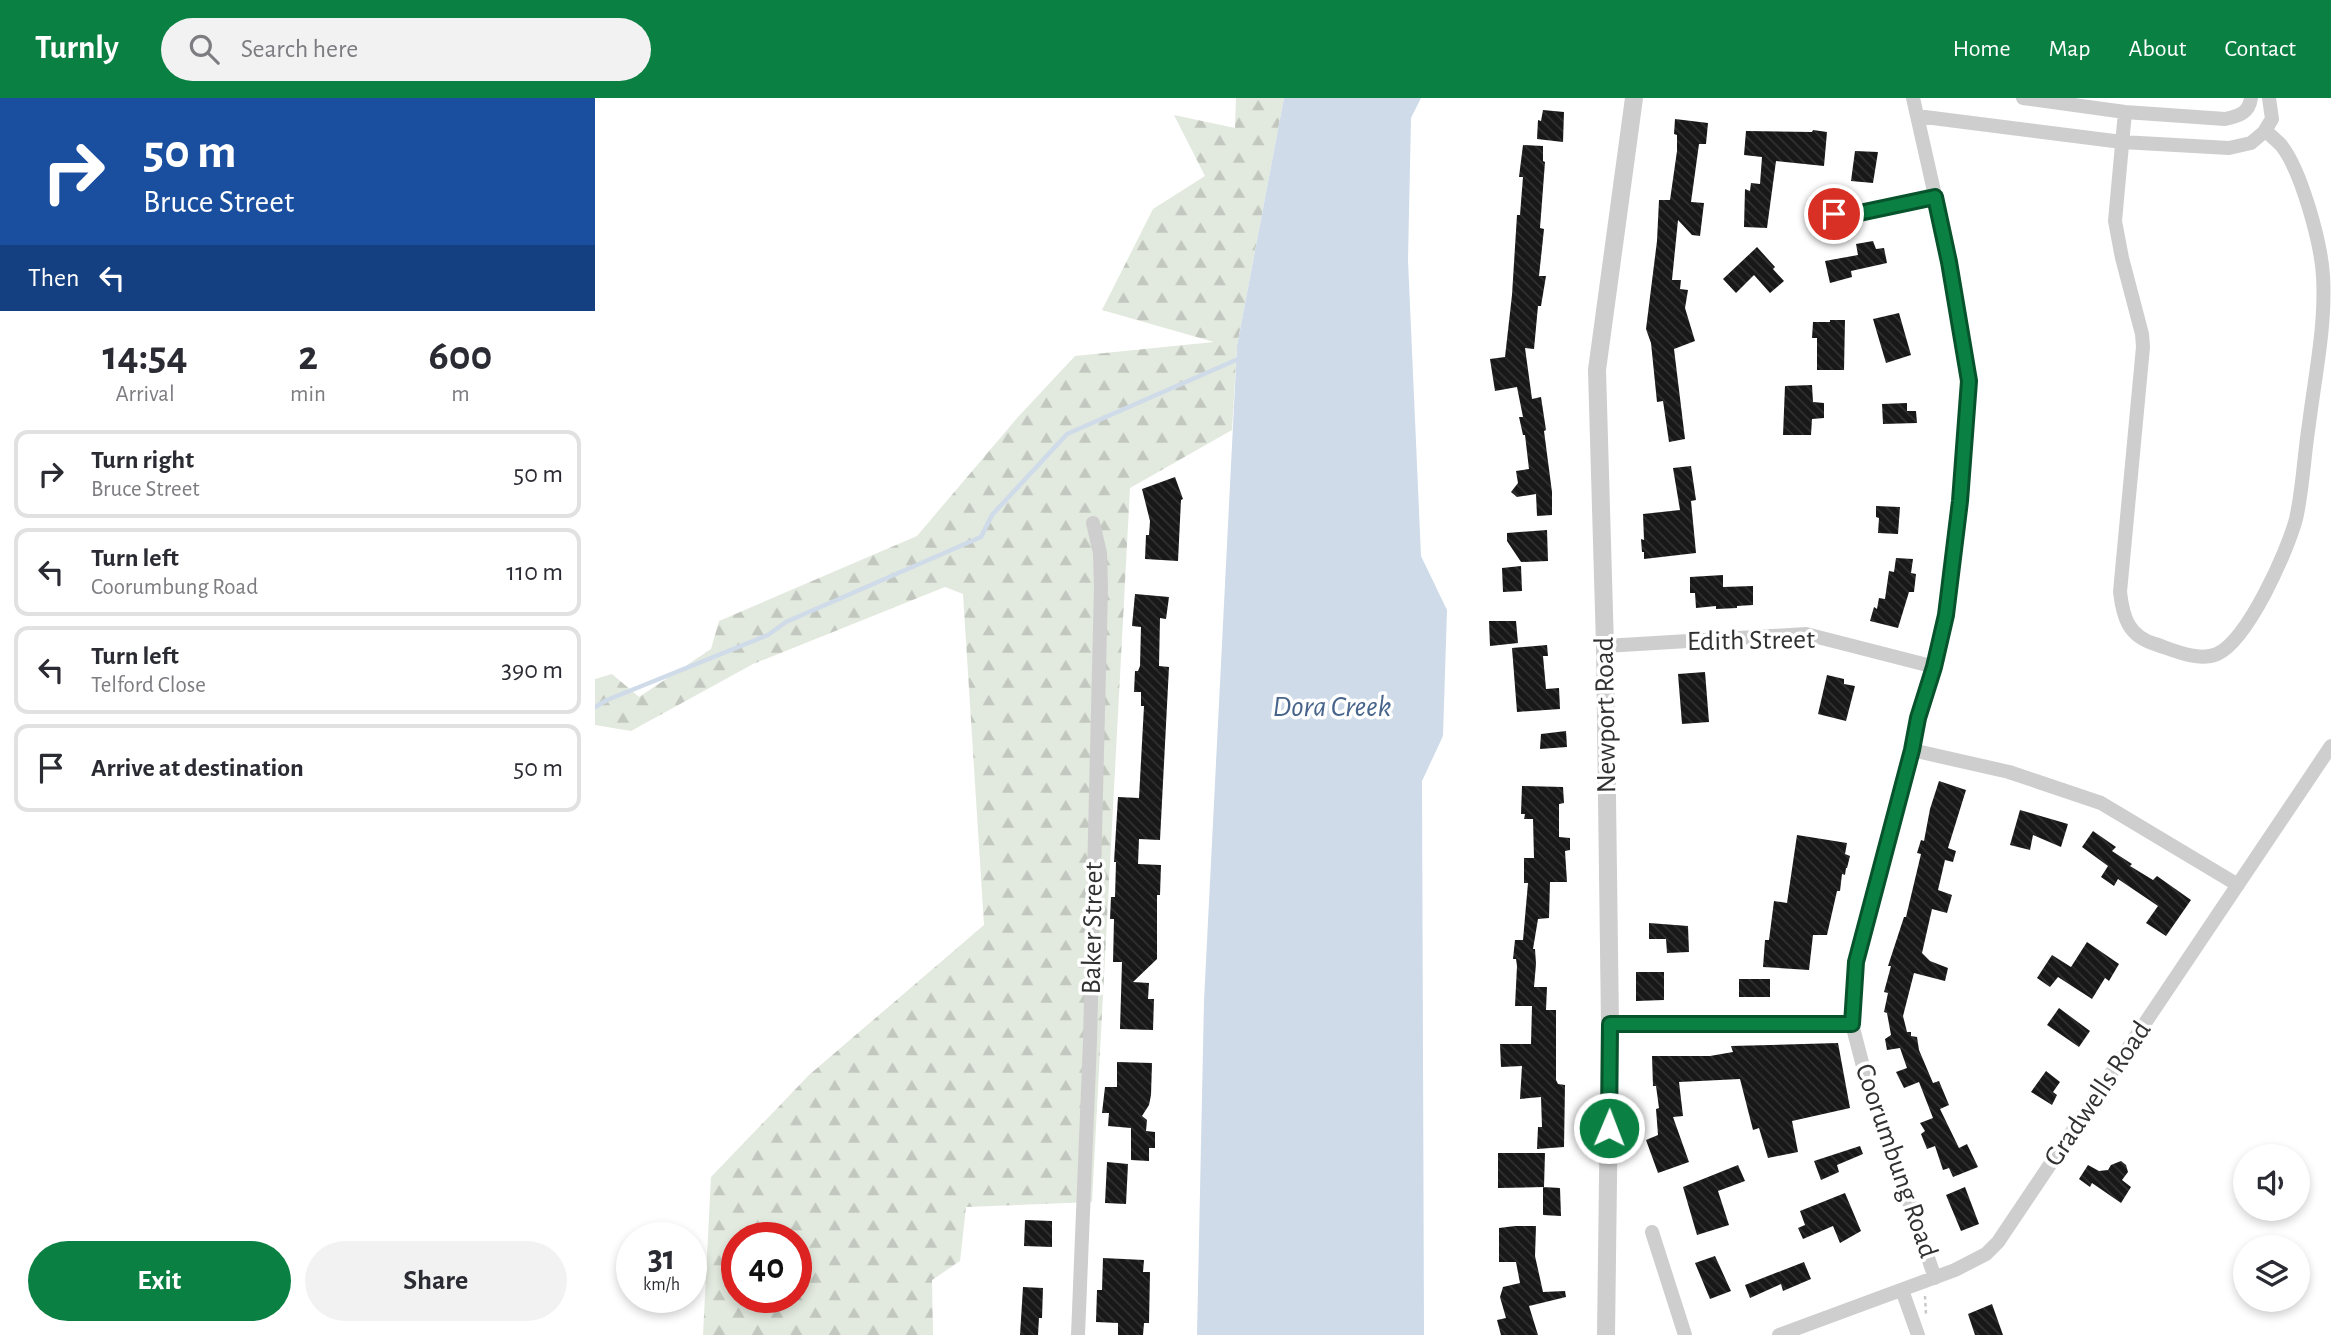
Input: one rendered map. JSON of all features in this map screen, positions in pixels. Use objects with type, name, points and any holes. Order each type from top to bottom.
[{"type":"street","name":"Newport Road","points":[[1606,1335],[1610,1024],[1605,646],[1597,370],[1634,98]]},
{"type":"street","name":"Coorumbung Road","points":[[1913,98],[1949,262],[1969,381],[1960,501],[1948,602],[1934,667],[1918,718],[1856,962],[1852,1024],[1865,1074],[1935,1278]]},
{"type":"street","points":[[2023,98],[2125,112],[2225,119],[2241,116],[2250,106],[2251,98]]},
{"type":"street","points":[[1917,116],[2122,142],[2229,148],[2251,143],[2265,130],[2272,119],[2269,98]]},
{"type":"street","points":[[2125,112],[2115,221],[2143,347],[2120,592],[2123,616],[2143,641],[2199,657],[2215,655],[2229,646],[2242,632],[2281,562],[2296,518],[2322,323],[2323,275],[2313,227],[2296,172],[2281,146],[2265,130]]},
{"type":"street","points":[[1819,212],[1850,215],[1935,197]]},
{"type":"street","name":"Baker Street","points":[[1078,1335],[1090,1041],[1101,587],[1100,553],[1093,523]]},
{"type":"street","name":"Edith Street","points":[[1605,646],[1806,634],[1934,667]]},
{"type":"street","name":"Gradwells Road","points":[[1779,1335],[1971,1264],[1986,1254],[2008,1229],[2331,746]]},
{"type":"street","points":[[1912,750],[2009,772],[2101,803],[2238,885]]},
{"type":"street","points":[[1610,1024],[1852,1024]]},
{"type":"street","points":[[1652,1232],[1685,1335]]},
{"type":"street","name":"Coorumbung Road","points":[[1902,1290],[1918,1335]]},
{"type":"path","points":[[1921,1283],[1926,1298],[1927,1318]]},
{"type":"green space","points":[[1236,98],[1284,98],[1237,346],[1232,430],[1130,488],[1092,1202],[966,1207],[960,1261],[932,1280],[933,1335],[703,1335],[704,1313],[707,1313],[711,1177],[809,1075],[984,925],[963,594],[945,587],[753,664],[631,731],[595,725],[595,679],[612,674],[639,697],[711,649],[719,621],[917,536],[1018,417],[1075,356],[1214,342],[1102,310],[1153,209],[1205,176],[1174,115],[1235,128]]},
{"type":"water","name":"Dora Creek","points":[[1284,98],[1421,98],[1411,118],[1408,260],[1421,556],[1447,610],[1443,736],[1422,781],[1424,1335],[1197,1335],[1204,1001],[1237,346]]},
{"type":"building","points":[[1543,110],[1564,112],[1563,142],[1537,139],[1538,120],[1541,121]]},
{"type":"building","points":[[1675,119],[1708,123],[1706,144],[1699,144],[1691,202],[1704,203],[1700,236],[1692,235],[1678,220],[1672,280],[1681,280],[1680,289],[1688,290],[1685,308],[1695,341],[1674,349],[1685,439],[1669,442],[1663,401],[1657,402],[1651,343],[1646,329],[1657,241],[1659,200],[1670,200],[1677,151]]},
{"type":"building","points":[[1746,131],[1827,132],[1824,166],[1776,161],[1767,228],[1744,227],[1745,189],[1750,191],[1751,183],[1760,184],[1762,157],[1744,155]]},
{"type":"building","points":[[1523,145],[1543,146],[1545,162],[1540,228],[1544,229],[1539,276],[1546,276],[1541,306],[1538,306],[1534,349],[1525,348],[1532,399],[1541,397],[1552,492],[1552,515],[1537,516],[1536,494],[1517,497],[1511,492],[1518,483],[1516,471],[1529,469],[1525,435],[1519,417],[1523,417],[1517,387],[1495,391],[1490,359],[1505,357],[1517,215],[1520,215],[1523,177],[1519,177]]},
{"type":"building","points":[[1855,151],[1878,152],[1873,183],[1851,181]]},
{"type":"building","points":[[1873,241],[1876,249],[1884,248],[1887,263],[1851,271],[1852,277],[1830,283],[1825,261],[1858,255],[1856,244]]},
{"type":"building","points":[[1757,247],[1784,281],[1770,293],[1754,275],[1736,293],[1723,279]]},
{"type":"building","points":[[1899,313],[1911,355],[1886,363],[1873,319]]},
{"type":"building","points":[[1845,320],[1844,370],[1817,370],[1817,338],[1812,338],[1813,322]]},
{"type":"building","points":[[1812,385],[1813,402],[1824,403],[1824,418],[1812,419],[1811,435],[1783,435],[1785,386]]},
{"type":"building","points":[[1907,403],[1907,411],[1916,411],[1917,423],[1883,424],[1882,404]]},
{"type":"building","points":[[1691,466],[1696,500],[1691,501],[1696,553],[1644,559],[1641,539],[1644,540],[1643,514],[1680,510],[1673,468]]},
{"type":"building","points":[[1175,477],[1183,499],[1178,561],[1145,559],[1146,535],[1149,535],[1150,521],[1142,489]]},
{"type":"building","points":[[1876,506],[1900,507],[1898,534],[1878,533],[1879,518],[1876,517]]},
{"type":"building","points":[[1547,530],[1548,561],[1521,562],[1507,541],[1507,533]]},
{"type":"building","points":[[1896,558],[1913,559],[1911,573],[1916,574],[1914,592],[1909,592],[1898,628],[1870,621],[1874,607],[1877,609],[1879,598],[1885,599],[1889,571],[1894,572]]},
{"type":"building","points":[[1521,566],[1522,591],[1503,592],[1502,568]]},
{"type":"building","points":[[1723,575],[1723,587],[1753,586],[1753,605],[1737,608],[1696,608],[1695,593],[1690,593],[1690,577]]},
{"type":"building","points":[[1135,594],[1169,597],[1166,619],[1160,618],[1159,666],[1169,667],[1160,840],[1139,839],[1138,864],[1161,865],[1160,895],[1157,895],[1157,959],[1133,982],[1149,983],[1148,999],[1154,999],[1153,1030],[1120,1029],[1122,962],[1113,962],[1114,919],[1110,919],[1111,897],[1115,897],[1118,797],[1139,798],[1144,706],[1141,706],[1141,692],[1134,692],[1135,671],[1138,671],[1140,666],[1141,627],[1132,626]]},
{"type":"building","points":[[1489,621],[1516,621],[1518,643],[1490,646]]},
{"type":"building","points":[[1547,645],[1548,656],[1543,656],[1546,689],[1559,688],[1560,709],[1517,712],[1512,648]]},
{"type":"building","points":[[1705,672],[1709,722],[1682,724],[1678,674]]},
{"type":"building","points":[[1827,675],[1844,679],[1844,684],[1855,686],[1846,721],[1818,714]]},
{"type":"building","points":[[1566,731],[1567,747],[1540,749],[1541,734]]},
{"type":"building","points":[[1939,781],[1966,790],[1948,848],[1956,851],[1953,862],[1945,860],[1938,890],[1952,895],[1947,913],[1932,909],[1922,953],[1930,961],[1948,968],[1945,981],[1914,973],[1903,1016],[1907,1032],[1917,1037],[1919,1050],[1933,1083],[1939,1081],[1949,1105],[1940,1109],[1959,1148],[1967,1144],[1978,1167],[1953,1177],[1949,1168],[1943,1170],[1935,1146],[1927,1149],[1921,1134],[1925,1131],[1920,1123],[1933,1118],[1919,1082],[1904,1088],[1896,1072],[1907,1068],[1900,1048],[1887,1050],[1885,1039],[1891,1035],[1887,1013],[1884,1012],[1888,993],[1884,992],[1891,966],[1888,966],[1906,917],[1921,854],[1917,853],[1921,840],[1924,841]]},
{"type":"building","points":[[1522,786],[1563,787],[1564,803],[1559,804],[1559,837],[1570,838],[1570,850],[1565,851],[1567,882],[1550,882],[1549,918],[1538,919],[1533,949],[1536,964],[1534,987],[1547,987],[1546,1010],[1556,1010],[1556,1080],[1558,1084],[1565,1085],[1564,1147],[1537,1149],[1538,1127],[1542,1127],[1541,1097],[1520,1099],[1522,1066],[1501,1067],[1500,1044],[1531,1044],[1532,1006],[1515,1006],[1517,966],[1516,959],[1513,959],[1515,940],[1523,940],[1528,883],[1524,883],[1524,858],[1534,858],[1533,819],[1524,819],[1525,814],[1521,814]]},
{"type":"building","points":[[2020,810],[2068,824],[2061,847],[2033,835],[2030,850],[2010,845]]},
{"type":"building","points":[[2093,831],[2116,847],[2112,851],[2132,864],[2130,866],[2153,880],[2157,876],[2191,900],[2166,936],[2146,923],[2158,906],[2118,879],[2114,886],[2101,877],[2108,866],[2082,847]]},
{"type":"building","points":[[1797,835],[1847,843],[1845,854],[1850,856],[1847,868],[1845,875],[1842,874],[1840,891],[1837,891],[1827,935],[1813,935],[1809,970],[1763,967],[1765,940],[1769,940],[1774,901],[1787,903]]},
{"type":"building","points":[[1649,923],[1688,926],[1689,952],[1667,953],[1666,939],[1649,939]]},
{"type":"building","points":[[2087,942],[2119,964],[2109,981],[2105,978],[2092,999],[2058,977],[2050,987],[2037,978],[2052,955],[2071,967]]},
{"type":"building","points":[[1636,972],[1664,972],[1664,1000],[1636,1001]]},
{"type":"building","points":[[1739,979],[1770,979],[1770,997],[1739,997]]},
{"type":"building","points":[[2059,1008],[2090,1031],[2079,1047],[2047,1025]]},
{"type":"building","points":[[1838,1043],[1850,1108],[1792,1121],[1798,1152],[1768,1158],[1759,1128],[1753,1130],[1740,1079],[1679,1082],[1683,1116],[1673,1117],[1689,1162],[1658,1173],[1646,1140],[1658,1135],[1656,1109],[1659,1108],[1656,1086],[1653,1086],[1652,1056],[1710,1056],[1733,1052],[1731,1046]]},
{"type":"building","points":[[1117,1062],[1152,1063],[1151,1095],[1149,1105],[1142,1116],[1147,1120],[1146,1131],[1155,1132],[1155,1148],[1149,1148],[1149,1161],[1131,1160],[1131,1128],[1108,1126],[1109,1113],[1102,1113],[1105,1087],[1117,1087]]},
{"type":"building","points":[[2046,1071],[2060,1082],[2053,1092],[2057,1095],[2052,1105],[2031,1092]]},
{"type":"building","points":[[1860,1146],[1863,1154],[1837,1165],[1839,1172],[1821,1180],[1814,1161]]},
{"type":"building","points":[[1498,1153],[1545,1153],[1544,1187],[1498,1188]]},
{"type":"building","points":[[2121,1161],[2128,1172],[2122,1180],[2131,1187],[2121,1203],[2092,1183],[2090,1187],[2079,1179],[2088,1165],[2099,1171],[2108,1170],[2111,1165]]},
{"type":"building","points":[[1107,1162],[1128,1164],[1126,1204],[1105,1203]]},
{"type":"building","points":[[1738,1165],[1745,1181],[1718,1191],[1729,1225],[1697,1235],[1683,1187]]},
{"type":"building","points":[[1543,1187],[1560,1188],[1561,1216],[1543,1215]]},
{"type":"building","points":[[1965,1187],[1979,1224],[1961,1231],[1946,1195]]},
{"type":"building","points":[[1845,1193],[1861,1231],[1840,1243],[1833,1226],[1803,1239],[1798,1228],[1805,1225],[1800,1211]]},
{"type":"building","points":[[1025,1220],[1052,1221],[1052,1247],[1024,1246]]},
{"type":"building","points":[[1536,1226],[1535,1256],[1543,1292],[1565,1291],[1566,1297],[1529,1306],[1538,1335],[1501,1335],[1497,1320],[1506,1318],[1500,1297],[1503,1287],[1520,1283],[1516,1262],[1499,1262],[1499,1228]]},
{"type":"building","points":[[1715,1256],[1731,1291],[1710,1299],[1695,1263]]},
{"type":"building","points":[[1103,1258],[1144,1260],[1143,1272],[1150,1272],[1149,1323],[1144,1323],[1143,1335],[1118,1335],[1118,1323],[1096,1322],[1097,1290],[1102,1290]]},
{"type":"building","points":[[1804,1262],[1811,1279],[1783,1291],[1781,1284],[1750,1298],[1745,1285]]},
{"type":"building","points":[[1023,1287],[1043,1288],[1042,1318],[1039,1318],[1038,1335],[1020,1335]]},
{"type":"building","points":[[1992,1304],[2003,1335],[1975,1335],[1968,1314]]},
{"type":"waterway","points":[[595,707],[768,635],[786,622],[981,537],[992,515],[1067,434],[1236,360]]},
{"type":"route","points":[[1609,1128],[1610,1024],[1852,1024],[1856,962],[1946,615],[1960,501],[1969,381],[1935,197],[1850,215],[1834,214]]}]
